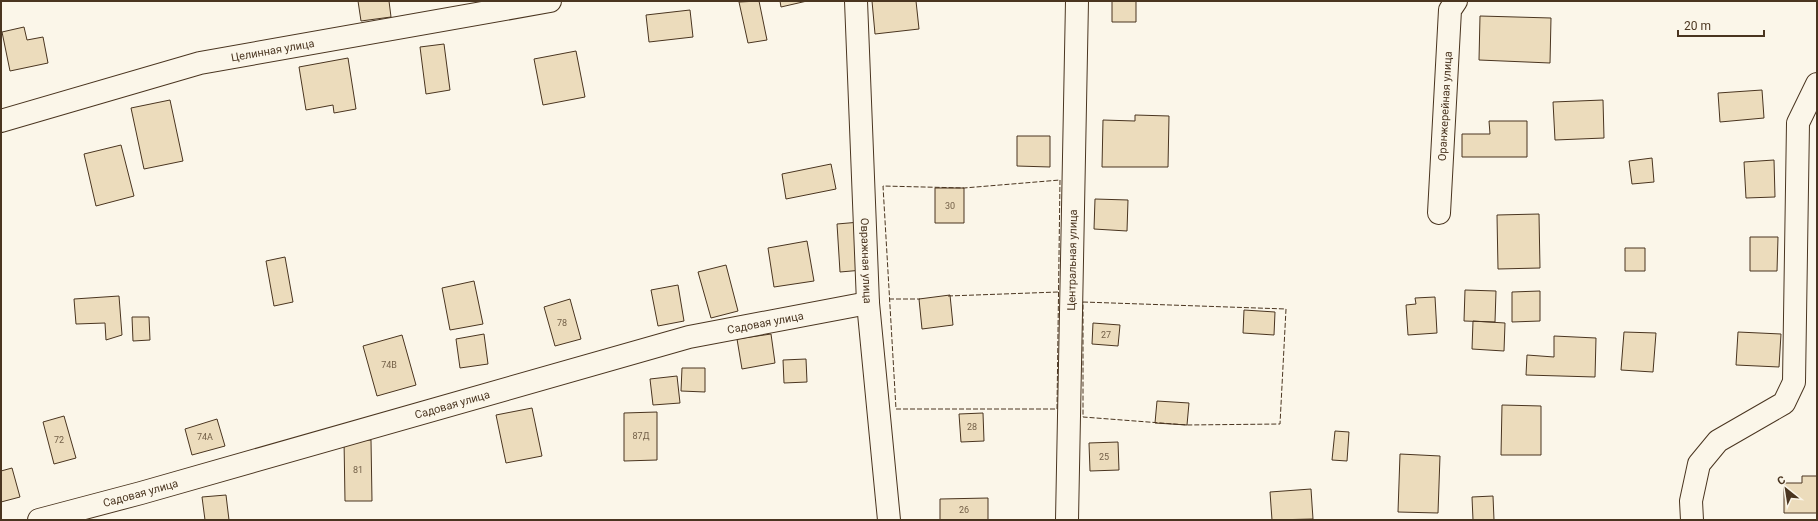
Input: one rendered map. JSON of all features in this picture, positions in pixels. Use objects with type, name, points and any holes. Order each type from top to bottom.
[{"type":"street","name":"Целинная улица","points":[[1,121],[200,63],[550,1]]},
{"type":"street","name":"Овражная улица","points":[[856,1],[868,303],[889,520]]},
{"type":"street","name":"Центральная улица","points":[[1067,520],[1077,1]]},
{"type":"street","name":"Оранжерейная улица","points":[[1439,213],[1450,10],[1456,1]]},
{"type":"street","points":[[1692,520],[1691,501],[1699,464],[1718,441],[1784,403],[1794,382],[1798,123],[1817,84]]},
{"type":"street","name":"Садовая улица","points":[[39,520],[148,491],[689,337],[868,303]]},
{"type":"building","points":[[358,1],[389,1],[391,17],[361,21]]},
{"type":"building","points":[[759,1],[767,40],[748,43],[739,2]]},
{"type":"building","points":[[780,1],[807,1],[781,7]]},
{"type":"building","points":[[872,1],[916,1],[919,29],[875,34]]},
{"type":"building","points":[[1112,1],[1136,1],[1136,22],[1112,22]]},
{"type":"building","points":[[690,10],[693,37],[649,42],[646,15]]},
{"type":"building","points":[[1480,16],[1551,18],[1550,63],[1479,60]]},
{"type":"building","points":[[24,27],[27,40],[43,37],[48,63],[10,71],[2,32]]},
{"type":"building","points":[[444,44],[450,90],[426,94],[420,47]]},
{"type":"building","points":[[576,51],[585,97],[543,105],[534,59]]},
{"type":"building","points":[[348,58],[356,109],[334,113],[333,105],[306,110],[299,67]]},
{"type":"building","points":[[1762,90],[1764,118],[1720,122],[1718,93]]},
{"type":"building","points":[[170,100],[183,161],[144,169],[131,108]]},
{"type":"building","points":[[1603,100],[1604,138],[1555,140],[1553,102]]},
{"type":"building","points":[[1135,115],[1169,116],[1168,167],[1102,167],[1103,120],[1135,121]]},
{"type":"building","points":[[1489,121],[1527,121],[1527,157],[1462,157],[1462,134],[1490,134]]},
{"type":"building","points":[[1017,136],[1050,136],[1050,167],[1017,166]]},
{"type":"building","points":[[121,145],[134,196],[96,206],[84,154]]},
{"type":"building","points":[[1652,158],[1654,182],[1632,184],[1629,161]]},
{"type":"building","points":[[1774,160],[1775,197],[1746,198],[1744,162]]},
{"type":"building","points":[[831,164],[836,189],[786,199],[782,174]]},
{"type":"building","points":[[935,188],[964,188],[964,223],[935,223]]},
{"type":"building","points":[[1095,199],[1128,200],[1127,231],[1094,229]]},
{"type":"building","points":[[1539,214],[1540,268],[1498,269],[1497,215]]},
{"type":"building","points":[[860,222],[863,270],[840,272],[837,224]]},
{"type":"building","points":[[1750,237],[1778,237],[1777,271],[1750,271]]},
{"type":"building","points":[[807,241],[814,281],[774,287],[768,248]]},
{"type":"building","points":[[1625,248],[1645,248],[1645,271],[1625,271]]},
{"type":"building","points":[[285,257],[293,302],[274,306],[266,261]]},
{"type":"building","points":[[726,265],[738,311],[711,318],[698,272]]},
{"type":"building","points":[[474,281],[483,324],[450,330],[442,288]]},
{"type":"building","points":[[678,285],[684,321],[658,326],[651,290]]},
{"type":"building","points":[[1465,290],[1496,291],[1495,322],[1464,321]]},
{"type":"building","points":[[1540,291],[1540,321],[1512,322],[1512,292]]},
{"type":"building","points":[[950,295],[953,325],[922,329],[919,299]]},
{"type":"building","points":[[119,296],[122,335],[106,340],[105,323],[76,324],[74,299]]},
{"type":"building","points":[[1435,297],[1437,333],[1408,335],[1406,305],[1416,304],[1415,298]]},
{"type":"building","points":[[570,299],[581,339],[555,346],[544,307]]},
{"type":"building","points":[[1244,310],[1275,312],[1274,335],[1243,333]]},
{"type":"building","points":[[132,317],[149,317],[150,340],[133,341]]},
{"type":"building","points":[[1473,321],[1505,323],[1504,351],[1472,349]]},
{"type":"building","points":[[1093,323],[1120,325],[1118,346],[1092,344]]},
{"type":"building","points":[[1624,332],[1656,333],[1653,372],[1621,370]]},
{"type":"building","points":[[1738,332],[1781,334],[1779,367],[1736,365]]},
{"type":"building","points":[[484,334],[488,364],[460,368],[456,339]]},
{"type":"building","points":[[771,334],[775,363],[742,369],[737,339]]},
{"type":"building","points":[[402,335],[416,385],[377,396],[363,346]]},
{"type":"building","points":[[1554,336],[1596,338],[1595,377],[1526,375],[1527,355],[1554,357]]},
{"type":"building","points":[[806,359],[807,382],[784,383],[783,360]]},
{"type":"building","points":[[682,368],[705,368],[705,392],[681,391]]},
{"type":"building","points":[[677,376],[680,403],[653,405],[650,379]]},
{"type":"building","points":[[1157,401],[1189,403],[1187,425],[1155,423]]},
{"type":"building","points":[[1502,405],[1541,406],[1541,455],[1501,455]]},
{"type":"building","points":[[532,408],[542,456],[506,463],[496,415]]},
{"type":"building","points":[[657,412],[657,460],[624,461],[624,413]]},
{"type":"building","points":[[983,413],[984,441],[961,442],[959,414]]},
{"type":"building","points":[[64,416],[76,458],[54,464],[43,422]]},
{"type":"building","points":[[217,419],[225,446],[192,455],[185,429]]},
{"type":"building","points":[[1335,431],[1349,432],[1347,461],[1332,460]]},
{"type":"building","points":[[344,440],[371,440],[372,501],[345,501]]},
{"type":"building","points":[[1118,442],[1119,470],[1090,471],[1089,443]]},
{"type":"building","points":[[1400,454],[1440,456],[1438,513],[1398,512]]},
{"type":"building","points":[[12,468],[20,497],[1,502],[1,471]]},
{"type":"building","points":[[1802,476],[1817,476],[1817,513],[1784,513],[1784,483],[1802,483]]},
{"type":"building","points":[[1311,489],[1313,519],[1272,520],[1270,492]]},
{"type":"building","points":[[226,495],[229,520],[205,520],[202,497]]},
{"type":"building","points":[[1493,496],[1494,520],[1473,520],[1472,497]]},
{"type":"building","points":[[988,498],[988,520],[940,520],[940,499]]},
{"type":"fence","points":[[1060,180],[1057,409],[896,409],[883,186],[964,188],[1060,180]]},
{"type":"fence","points":[[948,296],[1058,292]]},
{"type":"fence","points":[[889,299],[920,299]]},
{"type":"fence","points":[[1083,302],[1286,309],[1280,424],[1187,425],[1083,417],[1083,302]]}]
